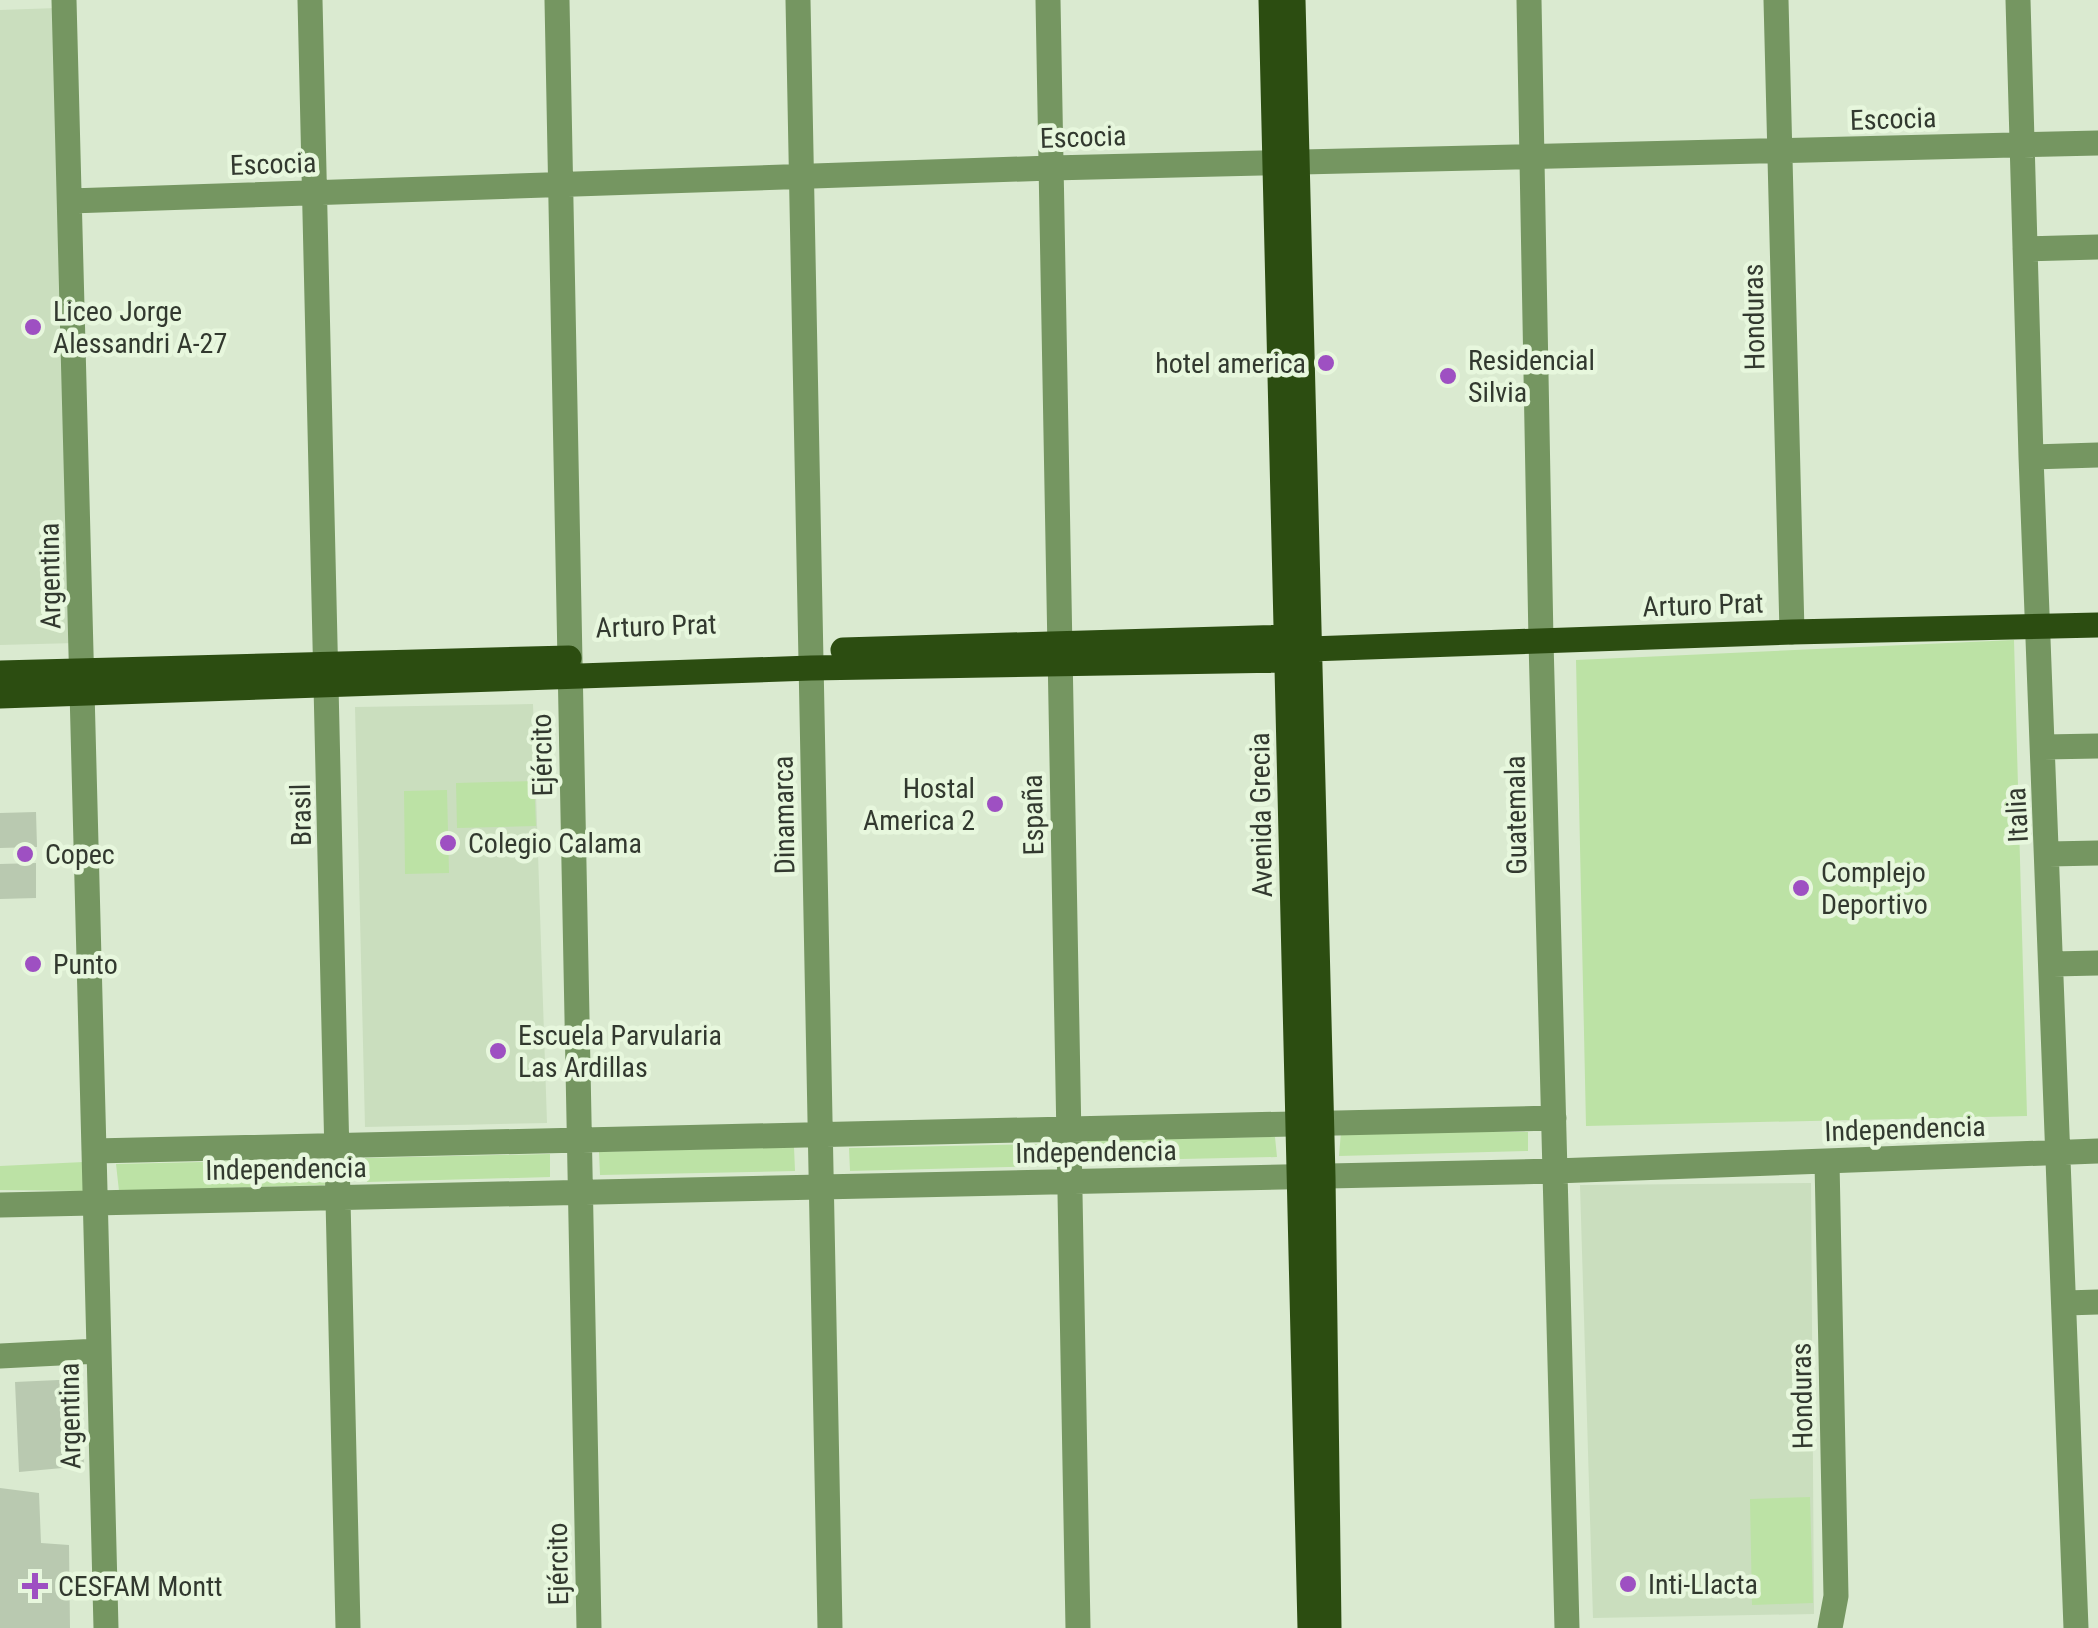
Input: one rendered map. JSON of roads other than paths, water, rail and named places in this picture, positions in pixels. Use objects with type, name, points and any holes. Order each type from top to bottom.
[{"type":"main road","name":"Avenida Grecia","points":[[1271,0],[1286,163]]},
{"type":"main road","name":"Avenida Grecia","points":[[1293,0],[1286,163],[1294,649],[1311,1177],[1310,1628]]},
{"type":"main road","name":"Arturo Prat","points":[[0,673],[82,681],[2098,625]]},
{"type":"main road","name":"Arturo Prat","points":[[0,696],[82,681]]},
{"type":"main road","name":"Avenida Grecia","points":[[1311,1177],[1330,1628]]},
{"type":"street","name":"Argentina","points":[[64,0],[94,1151]]},
{"type":"street","name":"Brasil","points":[[310,0],[348,1628]]},
{"type":"street","name":"Ejército","points":[[558,0],[589,1628]]},
{"type":"street","name":"Dinamarca","points":[[798,0],[830,1628]]},
{"type":"street","name":"España","points":[[1048,0],[1078,1628]]},
{"type":"street","name":"Guatemala","points":[[1529,0],[1567,1628]]},
{"type":"street","name":"Honduras","points":[[1776,0],[1792,632]]},
{"type":"street","name":"Italia","points":[[2018,0],[2076,1628]]},
{"type":"street","name":"Escocia","points":[[70,201],[1051,168],[2098,143]]},
{"type":"street","points":[[2026,249],[2098,247]]},
{"type":"street","points":[[2032,457],[2098,455]]},
{"type":"street","points":[[2044,747],[2098,746]]},
{"type":"street","points":[[2048,854],[2098,853]]},
{"type":"street","points":[[2053,964],[2098,963]]},
{"type":"street","name":"Independencia","points":[[94,1151],[1554,1118]]},
{"type":"street","points":[[94,1151],[95,1203]]},
{"type":"street","name":"Independencia","points":[[0,1205],[1555,1171],[2098,1152]]},
{"type":"street","name":"Honduras","points":[[1827,1162],[1836,1596],[1830,1628]]},
{"type":"street","name":"Argentina","points":[[95,1203],[106,1628]]},
{"type":"street","points":[[2066,1303],[2098,1302]]},
{"type":"street","points":[[0,1356],[99,1351]]},
{"type":"place","name":"Liceo Jorge Alessandri A-27","points":[[33,327]]},
{"type":"place","name":"hotel america","points":[[1326,363]]},
{"type":"place","name":"Residencial Silvia","points":[[1448,376]]},
{"type":"place","name":"Hostal America 2","points":[[995,804]]},
{"type":"place","name":"Colegio Calama","points":[[448,843]]},
{"type":"place","name":"Copec","points":[[25,854]]},
{"type":"place","name":"Complejo Deportivo","points":[[1801,888]]},
{"type":"place","name":"Punto","points":[[33,964]]},
{"type":"place","name":"Escuela Parvularia Las Ardillas","points":[[498,1051]]},
{"type":"place","name":"Inti-Llacta","points":[[1628,1584]]},
{"type":"place","name":"CESFAM Montt","points":[[35,1586]]}]
